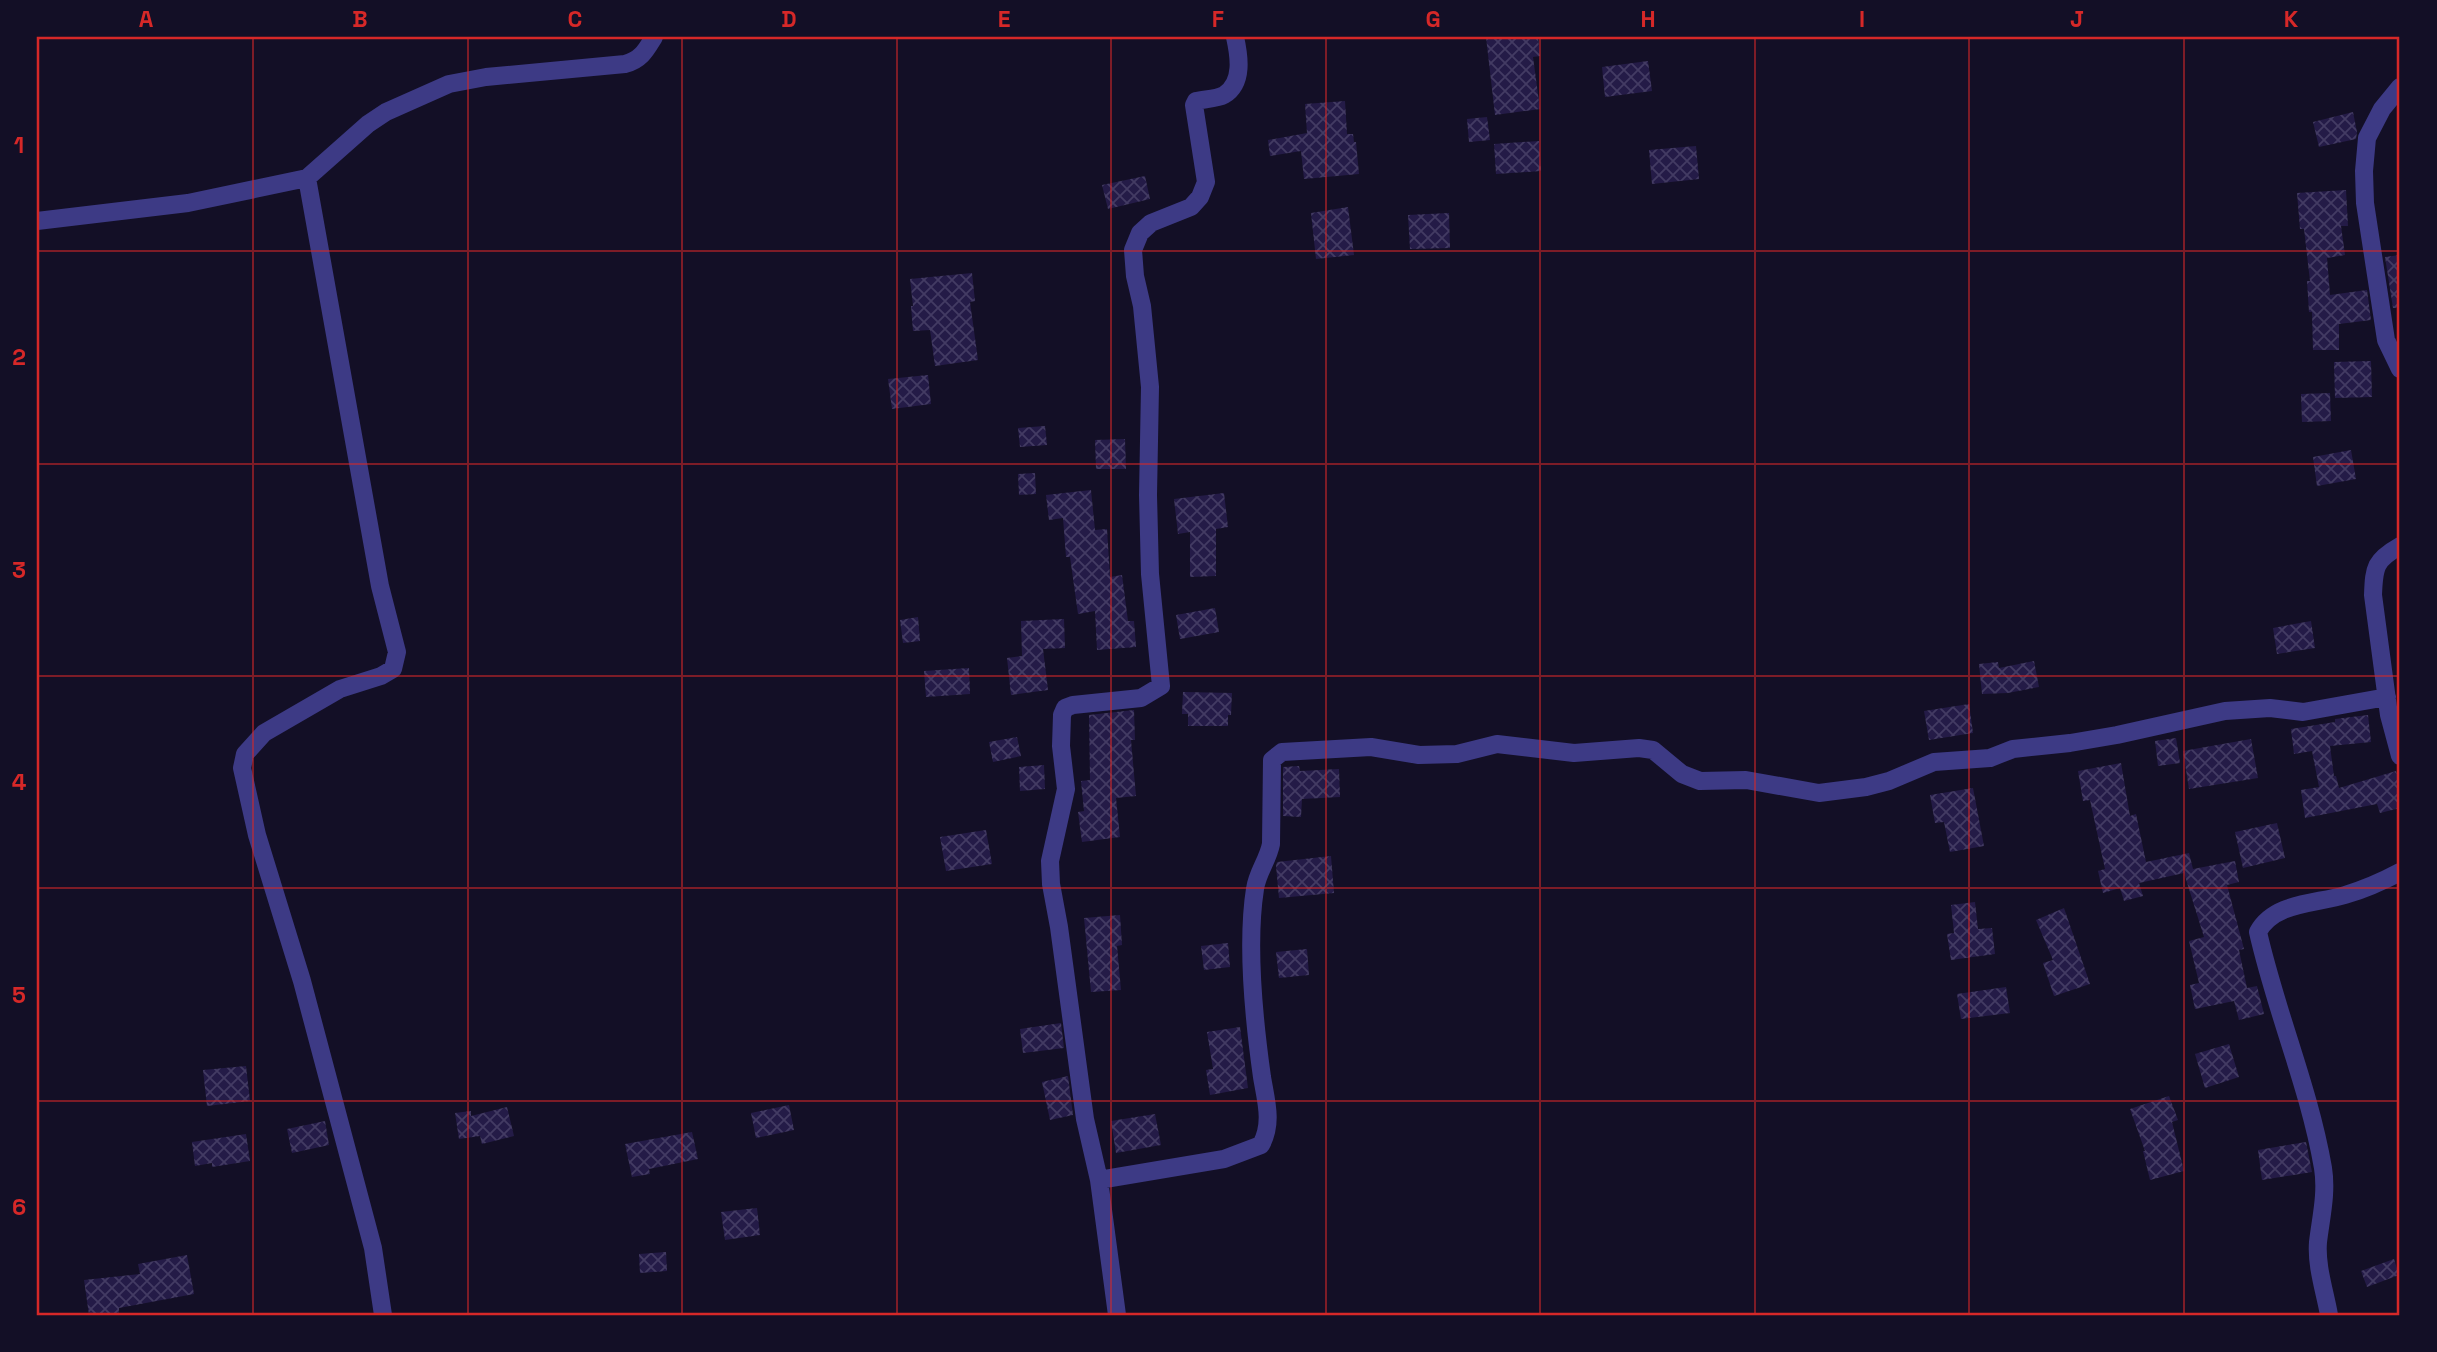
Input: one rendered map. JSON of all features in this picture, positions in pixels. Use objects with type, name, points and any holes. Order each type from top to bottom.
[{"type":"street","points":[[37,222],[188,203],[307,178],[368,124],[386,112],[449,84],[634,62],[643,55],[654,37]]},
{"type":"street","points":[[1116,1315],[1099,1180],[1085,1119],[1051,884],[1050,861],[1066,789],[1061,746],[1062,715],[1065,708],[1073,705],[1141,698],[1161,686],[1150,574],[1150,387],[1133,250],[1140,233],[1151,223],[1191,207],[1200,197],[1206,182],[1194,105],[1196,101],[1224,95],[1234,85],[1240,60],[1235,37]]},
{"type":"street","points":[[2400,87],[2382,109],[2367,138],[2364,171],[2365,203],[2386,340],[2400,369]]},
{"type":"street","points":[[307,178],[380,586],[397,652],[393,669],[340,690],[264,733],[245,754],[242,768],[257,835],[302,981],[373,1248],[383,1315]]},
{"type":"street","points":[[2400,545],[2378,562],[2373,595],[2387,698],[2400,756]]},
{"type":"street","points":[[1099,1180],[1224,1159],[1261,1145],[1267,1133],[1268,1116],[1253,977],[1252,930],[1258,874],[1269,854],[1271,844],[1272,760],[1282,752],[1371,747],[1419,755],[1457,754],[1497,744],[1574,753],[1639,748],[1653,750],[1682,774],[1700,781],[1746,780],[1819,793],[1889,781],[1934,762],[1990,758],[2013,749],[2105,737],[2225,710],[2270,708],[2303,712],[2387,698]]},
{"type":"street","points":[[2329,1315],[2319,1265],[2318,1243],[2323,1215],[2324,1172],[2315,1126],[2273,994],[2258,932],[2272,915],[2289,908],[2348,894],[2400,872]]},
{"type":"building","points":[[1486,37],[1538,37],[1540,56],[1533,57],[1540,109],[1495,115]]},
{"type":"building","points":[[1648,61],[1652,91],[1605,97],[1602,67]]},
{"type":"building","points":[[1345,101],[1347,134],[1353,134],[1356,142],[1359,174],[1304,179],[1301,151],[1270,156],[1268,140],[1307,133],[1305,104]]},
{"type":"building","points":[[2353,112],[2356,139],[2319,147],[2313,122]]},
{"type":"building","points":[[1487,117],[1490,140],[1469,142],[1467,119]]},
{"type":"building","points":[[1539,141],[1541,171],[1496,174],[1494,144]]},
{"type":"building","points":[[1696,146],[1699,179],[1652,184],[1649,150]]},
{"type":"building","points":[[1145,176],[1150,199],[1108,209],[1102,185]]},
{"type":"building","points":[[2346,190],[2348,226],[2341,226],[2345,255],[2327,258],[2330,295],[2367,290],[2371,320],[2339,324],[2339,350],[2313,350],[2312,312],[2309,312],[2307,281],[2310,281],[2304,229],[2300,229],[2297,193]]},
{"type":"building","points":[[1348,207],[1354,255],[1316,259],[1311,213]]},
{"type":"building","points":[[1449,213],[1450,248],[1410,249],[1408,215]]},
{"type":"building","points":[[2400,255],[2400,308],[2393,308],[2385,257]]},
{"type":"building","points":[[972,273],[975,301],[970,302],[978,360],[935,366],[930,330],[913,331],[910,279]]},
{"type":"building","points":[[2371,361],[2372,397],[2335,398],[2334,362]]},
{"type":"building","points":[[928,375],[931,404],[892,409],[888,379]]},
{"type":"building","points":[[2330,393],[2331,421],[2302,422],[2301,394]]},
{"type":"building","points":[[1045,426],[1047,445],[1020,447],[1018,428]]},
{"type":"building","points":[[1125,439],[1126,469],[1096,469],[1095,440]]},
{"type":"building","points":[[2351,450],[2356,479],[2317,486],[2313,457]]},
{"type":"building","points":[[1035,473],[1036,494],[1019,495],[1018,474]]},
{"type":"building","points":[[1091,490],[1095,530],[1107,529],[1110,577],[1122,575],[1128,621],[1134,621],[1136,647],[1097,650],[1095,611],[1078,614],[1070,557],[1066,557],[1063,518],[1049,520],[1046,495]]},
{"type":"building","points":[[1224,493],[1228,527],[1216,529],[1216,576],[1190,577],[1190,532],[1178,534],[1174,499]]},
{"type":"building","points":[[1215,608],[1219,632],[1180,639],[1176,615]]},
{"type":"building","points":[[918,617],[920,641],[903,643],[900,620]]},
{"type":"building","points":[[1064,619],[1065,648],[1043,649],[1048,690],[1011,695],[1007,658],[1022,656],[1021,621]]},
{"type":"building","points":[[2311,621],[2315,648],[2277,654],[2273,628]]},
{"type":"building","points":[[2034,661],[2039,687],[2008,693],[1982,694],[1979,664],[1998,662],[1999,668]]},
{"type":"building","points":[[969,668],[970,694],[926,697],[924,671]]},
{"type":"building","points":[[1183,692],[1232,693],[1228,726],[1188,726],[1188,714],[1182,714]]},
{"type":"building","points":[[1969,704],[1973,733],[1929,740],[1924,711]]},
{"type":"building","points":[[1134,710],[1135,740],[1131,740],[1136,796],[1116,798],[1120,837],[1082,842],[1078,812],[1084,811],[1081,781],[1090,780],[1089,715]]},
{"type":"building","points":[[2368,715],[2371,742],[2330,746],[2334,776],[2339,788],[2396,771],[2400,786],[2400,808],[2380,813],[2377,804],[2305,818],[2301,790],[2319,787],[2312,751],[2294,754],[2291,729]]},
{"type":"building","points":[[1017,737],[1021,756],[993,762],[989,742]]},
{"type":"building","points":[[2176,738],[2180,763],[2158,766],[2155,741]]},
{"type":"building","points":[[2251,739],[2258,778],[2189,789],[2183,751]]},
{"type":"building","points":[[2121,763],[2130,816],[2136,814],[2146,862],[2189,853],[2193,869],[2235,861],[2239,882],[2227,885],[2244,949],[2239,950],[2247,988],[2257,986],[2264,1014],[2239,1020],[2234,1001],[2195,1009],[2190,985],[2199,983],[2189,941],[2204,937],[2184,873],[2139,883],[2143,896],[2124,901],[2120,888],[2103,893],[2098,871],[2105,869],[2090,800],[2083,801],[2078,771]]},
{"type":"building","points":[[1044,765],[1045,789],[1020,791],[1019,767]]},
{"type":"building","points":[[1299,766],[1300,771],[1339,769],[1340,797],[1302,799],[1301,817],[1283,816],[1283,767]]},
{"type":"building","points":[[1973,788],[1984,846],[1950,852],[1944,822],[1935,823],[1930,795]]},
{"type":"building","points":[[2277,823],[2285,858],[2243,868],[2235,832]]},
{"type":"building","points":[[986,830],[992,864],[946,871],[940,837]]},
{"type":"building","points":[[1331,856],[1334,893],[1279,898],[1277,862]]},
{"type":"building","points":[[1975,902],[1978,929],[1992,928],[1995,954],[1951,960],[1947,934],[1954,933],[1951,905]]},
{"type":"building","points":[[2064,908],[2090,984],[2054,996],[2043,963],[2053,960],[2036,920]]},
{"type":"building","points":[[1120,915],[1122,945],[1117,946],[1121,990],[1091,992],[1084,918]]},
{"type":"building","points":[[1228,943],[1230,967],[1204,970],[1201,946]]},
{"type":"building","points":[[1307,949],[1309,975],[1279,978],[1276,952]]},
{"type":"building","points":[[2006,987],[2010,1013],[1961,1019],[1957,994]]},
{"type":"building","points":[[1061,1023],[1064,1048],[1023,1053],[1020,1029]]},
{"type":"building","points":[[1240,1027],[1248,1088],[1210,1095],[1206,1070],[1213,1069],[1207,1032]]},
{"type":"building","points":[[2229,1044],[2239,1077],[2205,1088],[2195,1054]]},
{"type":"building","points":[[246,1066],[250,1101],[207,1106],[203,1070]]},
{"type":"building","points":[[1068,1076],[1073,1115],[1050,1120],[1042,1082]]},
{"type":"building","points":[[2169,1096],[2178,1120],[2172,1122],[2184,1171],[2150,1180],[2145,1151],[2130,1109]]},
{"type":"building","points":[[789,1105],[794,1130],[756,1138],[751,1113]]},
{"type":"building","points":[[507,1107],[514,1136],[482,1144],[480,1136],[459,1139],[455,1113],[471,1111],[471,1116]]},
{"type":"building","points":[[1155,1114],[1161,1145],[1116,1153],[1111,1121]]},
{"type":"building","points":[[325,1121],[329,1145],[292,1153],[287,1129]]},
{"type":"building","points":[[692,1132],[698,1159],[649,1169],[650,1174],[632,1177],[625,1144]]},
{"type":"building","points":[[246,1134],[250,1161],[212,1167],[212,1163],[195,1166],[192,1142]]},
{"type":"building","points":[[2306,1142],[2312,1172],[2262,1180],[2258,1150]]},
{"type":"building","points":[[757,1208],[760,1235],[725,1240],[721,1212]]},
{"type":"building","points":[[666,1252],[667,1271],[640,1273],[639,1254]]},
{"type":"building","points":[[187,1255],[194,1294],[119,1308],[119,1315],[89,1315],[84,1280],[140,1274],[138,1264]]},
{"type":"building","points":[[2394,1259],[2399,1275],[2367,1287],[2361,1271]]}]
